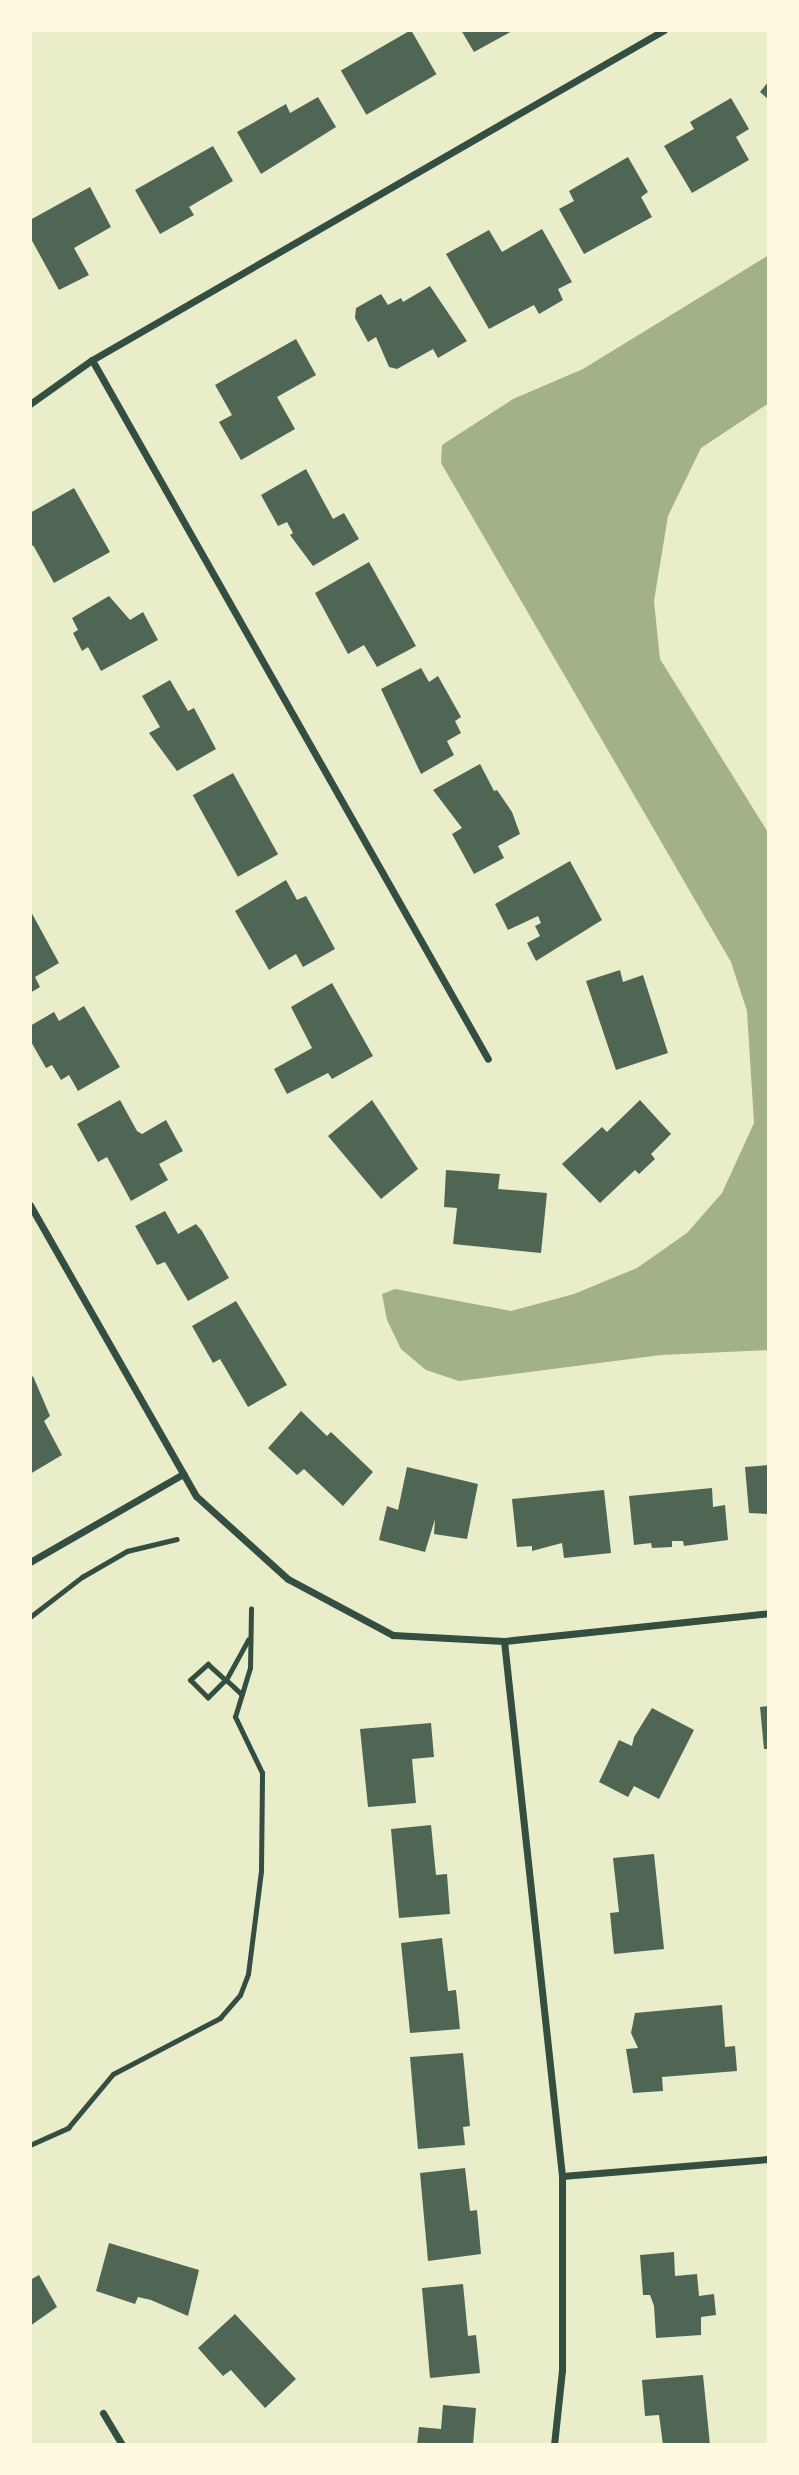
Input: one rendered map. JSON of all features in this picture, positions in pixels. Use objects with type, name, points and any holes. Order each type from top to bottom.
[{"type":"street","points":[[30,404],[92,360],[664,30]]},
{"type":"street","points":[[92,360],[488,1059]]},
{"type":"street","points":[[30,1205],[196,1496],[288,1579],[393,1635],[504,1642],[769,1613]]},
{"type":"street","points":[[30,1562],[183,1474]]},
{"type":"street","points":[[504,1642],[562,2176],[562,2371],[554,2445]]},
{"type":"street","points":[[562,2176],[769,2159]]},
{"type":"street","points":[[103,2413],[122,2445]]},
{"type":"path","points":[[30,1618],[82,1577],[127,1551],[177,1539]]},
{"type":"path","points":[[30,2145],[68,2128],[113,2074],[220,2018],[240,1995],[248,1974],[261,1871],[262,1773],[235,1717],[250,1668],[248,1640],[251,1609]]},
{"type":"path","points":[[242,1695],[226,1680],[208,1664],[190,1681],[208,1698],[226,1680],[248,1640]]},
{"type":"shaded area","points":[[769,255],[769,403],[701,448],[668,516],[654,601],[660,659],[769,834],[769,1350],[661,1355],[459,1381],[426,1370],[401,1349],[387,1320],[382,1294],[395,1289],[511,1311],[574,1294],[637,1268],[687,1233],[722,1193],[754,1123],[747,1011],[731,962],[441,463],[442,445],[513,399],[583,369]]},
{"type":"building","points":[[411,30],[436,74],[366,115],[341,70]]},
{"type":"building","points":[[461,30],[514,30],[474,52]]},
{"type":"building","points":[[769,81],[769,100],[760,92]]},
{"type":"building","points":[[318,97],[336,127],[261,174],[237,132],[286,104],[290,113]]},
{"type":"building","points":[[731,98],[749,129],[736,137],[749,160],[692,193],[664,146],[694,129],[690,122]]},
{"type":"building","points":[[213,146],[233,181],[189,207],[194,215],[160,234],[135,190]]},
{"type":"building","points":[[628,157],[648,192],[641,197],[652,217],[584,254],[559,209],[574,201],[569,191]]},
{"type":"building","points":[[90,187],[111,227],[74,248],[89,275],[59,290],[30,237],[30,220]]},
{"type":"building","points":[[542,229],[572,282],[558,289],[563,300],[539,314],[534,305],[489,329],[446,254],[489,230],[502,252]]},
{"type":"building","points":[[430,286],[467,341],[438,358],[433,349],[397,369],[389,367],[376,337],[368,342],[355,318],[356,308],[381,294],[388,305],[401,298],[403,302]]},
{"type":"building","points":[[296,339],[316,375],[277,397],[295,429],[241,460],[219,422],[232,415],[215,385]]},
{"type":"building","points":[[306,469],[333,519],[344,513],[359,539],[313,566],[290,535],[293,533],[287,522],[278,526],[261,495]]},
{"type":"building","points":[[74,488],[110,552],[54,583],[33,545],[30,549],[30,513]]},
{"type":"building","points":[[369,562],[416,646],[377,667],[364,645],[348,654],[315,593]]},
{"type":"building","points":[[109,596],[130,620],[143,612],[158,640],[101,671],[88,647],[82,651],[73,633],[78,630],[72,618]]},
{"type":"building","points":[[421,668],[429,682],[438,676],[461,717],[455,721],[461,733],[447,741],[454,755],[421,774],[381,689]]},
{"type":"building","points":[[170,680],[188,711],[194,708],[216,749],[177,771],[149,733],[160,727],[142,696]]},
{"type":"building","points":[[480,764],[494,791],[497,790],[512,812],[520,834],[498,846],[504,858],[474,874],[452,834],[462,828],[433,790]]},
{"type":"building","points":[[233,773],[278,854],[238,877],[193,795]]},
{"type":"building","points":[[570,861],[602,920],[536,961],[527,943],[540,936],[535,926],[541,923],[538,916],[508,930],[495,904]]},
{"type":"building","points":[[286,880],[297,900],[306,896],[335,949],[303,967],[296,954],[269,970],[235,911]]},
{"type":"building","points":[[30,910],[59,963],[35,977],[40,987],[30,993]]},
{"type":"building","points":[[620,970],[623,982],[643,975],[668,1053],[616,1070],[586,981]]},
{"type":"building","points":[[332,983],[373,1056],[332,1079],[328,1073],[287,1094],[274,1069],[312,1048],[291,1007]]},
{"type":"building","points":[[84,1006],[120,1067],[78,1091],[69,1075],[61,1080],[52,1065],[46,1068],[30,1040],[30,1026],[54,1012],[59,1021]]},
{"type":"building","points":[[120,1100],[137,1131],[142,1134],[166,1120],[183,1151],[159,1164],[168,1180],[131,1201],[107,1157],[98,1162],[77,1124]]},
{"type":"building","points":[[372,1100],[418,1169],[381,1199],[328,1136]]},
{"type":"building","points":[[640,1100],[671,1134],[651,1154],[655,1159],[639,1174],[635,1170],[600,1203],[562,1164],[602,1127],[607,1132]]},
{"type":"building","points":[[446,1170],[500,1174],[498,1189],[547,1193],[541,1253],[453,1244],[457,1208],[444,1207]]},
{"type":"building","points":[[165,1211],[178,1234],[196,1224],[229,1278],[188,1301],[165,1262],[157,1265],[135,1226]]},
{"type":"building","points":[[236,1301],[287,1385],[248,1407],[220,1359],[213,1363],[192,1326]]},
{"type":"building","points":[[33,1376],[50,1416],[44,1421],[62,1455],[30,1474],[30,1379]]},
{"type":"building","points":[[301,1411],[327,1436],[331,1432],[373,1472],[343,1506],[304,1469],[297,1475],[268,1448]]},
{"type":"building","points":[[769,1465],[769,1514],[749,1513],[745,1467]]},
{"type":"building","points":[[407,1467],[478,1484],[467,1539],[434,1534],[435,1519],[425,1552],[379,1540],[387,1506],[398,1510]]},
{"type":"building","points":[[712,1488],[713,1507],[725,1505],[728,1540],[684,1546],[683,1541],[672,1541],[672,1547],[652,1548],[651,1543],[634,1545],[629,1496]]},
{"type":"building","points":[[604,1490],[611,1553],[564,1558],[562,1543],[532,1551],[532,1546],[517,1547],[512,1499]]},
{"type":"building","points":[[769,1706],[769,1749],[764,1749],[760,1707]]},
{"type":"building","points":[[652,1708],[694,1730],[659,1799],[634,1786],[628,1797],[599,1782],[619,1740],[632,1746],[634,1737]]},
{"type":"building","points":[[431,1723],[434,1757],[412,1759],[416,1803],[368,1807],[360,1729]]},
{"type":"building","points":[[431,1825],[436,1875],[447,1874],[450,1914],[399,1918],[391,1829]]},
{"type":"building","points":[[654,1854],[664,1949],[614,1954],[610,1913],[619,1912],[613,1858]]},
{"type":"building","points":[[442,1938],[448,1991],[456,1990],[460,2029],[410,2033],[401,1943]]},
{"type":"building","points":[[722,2005],[725,2047],[735,2046],[737,2071],[662,2077],[663,2091],[633,2093],[626,2049],[638,2048],[631,2033],[635,2013]]},
{"type":"building","points":[[463,2053],[470,2126],[463,2127],[465,2145],[418,2149],[410,2057]]},
{"type":"building","points":[[465,2168],[470,2211],[477,2210],[481,2254],[428,2261],[420,2173]]},
{"type":"building","points":[[109,2243],[199,2270],[188,2316],[151,2300],[138,2297],[135,2304],[96,2291]]},
{"type":"building","points":[[674,2252],[675,2276],[697,2274],[699,2296],[714,2294],[716,2315],[701,2317],[701,2335],[656,2338],[654,2306],[650,2295],[643,2295],[640,2255]]},
{"type":"building","points":[[39,2275],[57,2307],[30,2326],[30,2280]]},
{"type":"building","points":[[463,2284],[468,2336],[476,2335],[480,2373],[430,2378],[422,2288]]},
{"type":"building","points":[[235,2314],[296,2379],[265,2408],[231,2370],[223,2376],[198,2348]]},
{"type":"building","points":[[703,2375],[710,2445],[663,2445],[659,2415],[645,2416],[642,2380]]},
{"type":"building","points":[[443,2405],[476,2408],[473,2445],[417,2445],[419,2427],[441,2429]]}]
